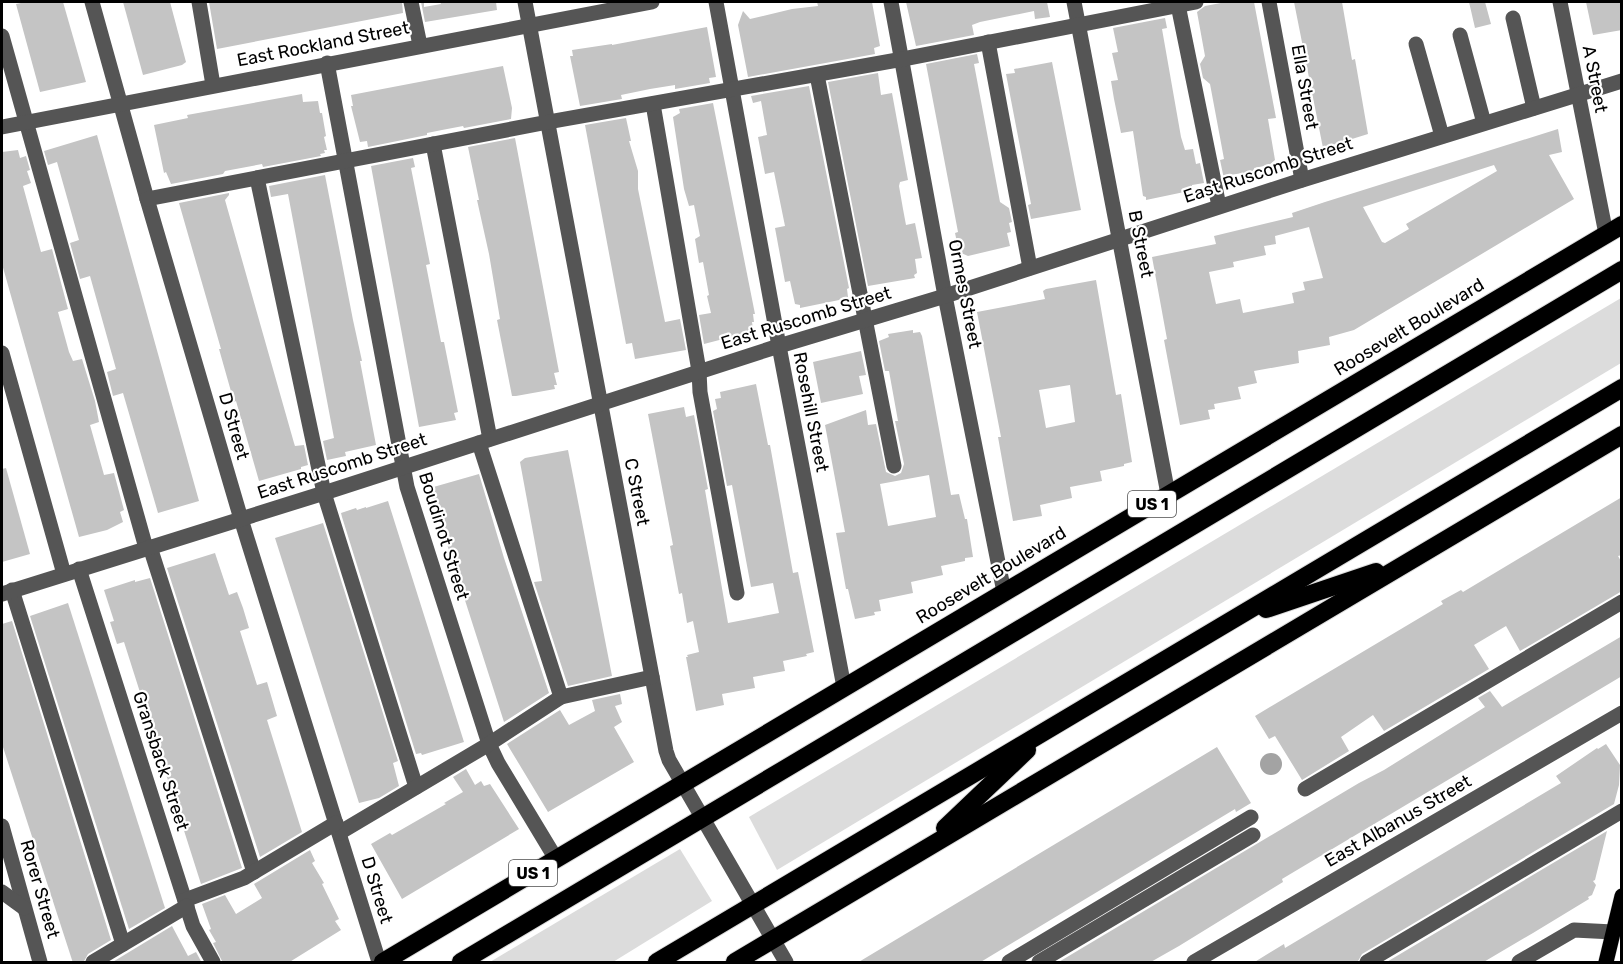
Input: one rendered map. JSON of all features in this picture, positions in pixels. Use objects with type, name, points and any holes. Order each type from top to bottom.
[{"type":"highway","name":"Roosevelt Boulevard","points":[[381,963],[1614,229]]},
{"type":"highway","name":"US 1","points":[[461,963],[1622,270]]},
{"type":"highway","points":[[657,963],[1622,388]]},
{"type":"highway","points":[[735,963],[1622,435]]},
{"type":"highway","points":[[1233,620],[1408,561]]},
{"type":"highway","points":[[920,852],[1051,728]]},
{"type":"main road","points":[[1606,963],[1622,896]]},
{"type":"street","name":"D Street","points":[[92,2],[241,519],[381,963]]},
{"type":"street","points":[[199,2],[213,85]]},
{"type":"street","points":[[411,2],[420,45]]},
{"type":"street","name":"C Street","points":[[525,2],[666,751],[682,784],[786,963]]},
{"type":"street","name":"East Rockland Street","points":[[2,127],[643,2]]},
{"type":"street","name":"Rosehill Street","points":[[716,2],[844,687]]},
{"type":"street","name":"Ormes Street","points":[[891,2],[945,297],[1004,592]]},
{"type":"street","name":"B Street","points":[[1074,2],[1168,495]]},
{"type":"street","points":[[147,199],[548,122],[903,59],[1196,2]]},
{"type":"street","name":"Ella Street","points":[[1269,2],[1302,180]]},
{"type":"street","name":"A Street","points":[[1560,2],[1578,94],[1614,229]]},
{"type":"street","points":[[1178,5],[1219,206]]},
{"type":"street","points":[[1513,18],[1534,108]]},
{"type":"street","points":[[1460,34],[1484,123]]},
{"type":"street","points":[[2,36],[148,548],[254,872]]},
{"type":"street","points":[[988,42],[1030,268]]},
{"type":"street","points":[[1416,45],[1442,136]]},
{"type":"street","name":"Boudinot Street","points":[[327,63],[407,487],[489,744],[556,859]]},
{"type":"street","points":[[817,75],[894,466]]},
{"type":"street","name":"East Ruscomb Street","points":[[7,592],[324,493],[779,346],[945,297],[1219,206],[1622,81]]},
{"type":"street","points":[[653,104],[699,372],[700,392],[737,593]]},
{"type":"street","points":[[433,144],[484,441],[561,697]]},
{"type":"street","points":[[257,178],[324,493],[416,787]]},
{"type":"street","points":[[2,353],[64,574]]},
{"type":"street","name":"Gransback Street","points":[[79,569],[186,903],[198,938],[213,963]]},
{"type":"street","points":[[7,592],[123,944]]},
{"type":"street","points":[[1305,789],[1622,602]]},
{"type":"street","points":[[93,963],[186,903],[244,878],[416,787],[489,744],[561,697],[652,678]]},
{"type":"street","name":"East Albanus Street","points":[[1194,963],[1622,713]]},
{"type":"street","points":[[1367,963],[1622,811]]},
{"type":"street","points":[[1009,963],[1251,817]]},
{"type":"street","name":"Rorer Street","points":[[2,826],[40,963]]},
{"type":"street","points":[[1039,963],[1253,836]]},
{"type":"street","points":[[2,892],[24,908]]},
{"type":"street","points":[[1519,963],[1574,930],[1613,932]]},
{"type":"shaded area","points":[[1621,298],[1621,363],[777,870],[749,817]]},
{"type":"shaded area","points":[[1271,753],[1281,760],[1282,764],[1275,774],[1271,775],[1261,768],[1260,764],[1267,754]]},
{"type":"shaded area","points":[[680,849],[712,901],[613,962],[490,962]]},
{"type":"building","points":[[63,2],[86,82],[40,92],[16,4]]},
{"type":"building","points":[[123,2],[170,2],[186,62],[143,75]]},
{"type":"building","points":[[209,2],[402,2],[403,13],[217,49]]},
{"type":"building","points":[[421,2],[424,2],[424,7],[441,4],[440,2],[496,2],[497,10],[425,22]]},
{"type":"building","points":[[817,2],[872,2],[880,46],[874,48],[875,54],[748,77],[738,25],[743,11],[750,19],[792,9],[818,6]]},
{"type":"building","points":[[906,2],[1047,2],[1050,17],[1035,19],[1034,11],[980,22],[972,25],[974,35],[916,46]]},
{"type":"building","points":[[1226,2],[1254,2],[1276,118],[1268,119],[1275,160],[1269,165],[1254,168],[1255,171],[1230,175],[1231,178],[1224,179],[1220,160],[1224,159],[1210,84],[1203,78],[1200,64],[1205,56],[1197,12],[1205,6]]},
{"type":"building","points":[[1294,2],[1342,2],[1368,134],[1323,148]]},
{"type":"building","points":[[1469,2],[1485,2],[1491,24],[1475,28]]},
{"type":"building","points":[[1586,2],[1622,2],[1622,30],[1593,35]]},
{"type":"building","points":[[1165,18],[1167,28],[1162,29],[1181,137],[1185,150],[1193,149],[1196,164],[1200,163],[1204,183],[1192,185],[1189,191],[1146,200],[1143,196],[1133,131],[1121,133],[1114,99],[1111,81],[1118,80],[1112,53],[1118,52],[1113,28]]},
{"type":"building","points":[[707,27],[716,77],[709,78],[710,83],[675,89],[675,85],[650,89],[621,95],[622,99],[580,106],[570,56],[573,56],[572,50]]},
{"type":"building","points":[[977,54],[979,63],[974,64],[1000,202],[1009,208],[1012,222],[1009,223],[1011,232],[1007,233],[1010,246],[968,256],[959,252],[955,233],[958,232],[926,64]]},
{"type":"building","points":[[1052,62],[1081,210],[1031,219],[1028,205],[1031,204],[1006,74],[1015,73],[1014,69]]},
{"type":"building","points":[[503,66],[512,108],[511,119],[442,130],[368,147],[367,141],[360,142],[351,106],[353,106],[351,95]]},
{"type":"building","points":[[878,73],[881,95],[892,93],[908,180],[900,182],[899,186],[903,209],[906,225],[915,223],[922,258],[915,259],[917,273],[914,275],[915,278],[868,286],[828,82]]},
{"type":"building","points":[[809,86],[849,288],[847,289],[848,297],[844,299],[800,308],[800,305],[795,304],[790,281],[785,282],[775,228],[785,226],[774,172],[765,174],[758,137],[767,135],[761,101],[753,103],[751,96]]},
{"type":"building","points":[[302,94],[303,102],[318,101],[320,113],[322,113],[327,150],[320,154],[321,156],[263,167],[262,164],[171,184],[166,172],[164,173],[154,125],[188,118],[187,115]]},
{"type":"building","points":[[713,103],[755,314],[753,314],[753,329],[750,329],[750,332],[704,344],[699,315],[711,313],[707,296],[709,295],[703,262],[699,263],[695,239],[700,236],[694,205],[689,206],[684,189],[673,117],[680,113],[679,109]]},
{"type":"building","points":[[626,118],[631,141],[629,141],[638,171],[638,189],[665,322],[680,319],[686,350],[635,359],[632,343],[626,344],[585,125]]},
{"type":"building","points":[[1558,129],[1562,152],[1549,155],[1574,199],[1354,330],[1329,337],[1330,345],[1298,351],[1299,363],[1254,371],[1257,383],[1238,387],[1241,399],[1214,404],[1215,409],[1208,410],[1210,419],[1180,425],[1164,340],[1167,339],[1152,257],[1216,244],[1214,236],[1293,217],[1292,213]],"holes":[[[1494,165],[1497,171],[1406,224],[1409,229],[1385,243],[1382,242],[1363,207]],[[1309,227],[1323,278],[1303,282],[1305,290],[1292,293],[1294,303],[1243,313],[1240,299],[1216,304],[1209,272],[1234,267],[1233,262],[1266,255],[1264,246],[1276,244],[1275,236]]]},
{"type":"building","points":[[97,135],[199,501],[158,513],[123,393],[113,396],[107,372],[116,369],[90,276],[80,279],[70,243],[79,240],[57,162],[48,165],[44,151]]},
{"type":"building","points":[[515,138],[559,372],[554,373],[557,385],[554,385],[555,389],[512,396],[497,320],[500,319],[489,254],[468,147]]},
{"type":"building","points":[[18,150],[20,158],[26,156],[30,170],[27,171],[31,183],[23,186],[41,252],[52,249],[68,309],[58,312],[69,352],[73,361],[82,359],[95,401],[99,422],[90,425],[104,475],[114,473],[124,510],[120,512],[123,522],[107,530],[79,537],[2,264],[2,152]]},
{"type":"building","points":[[413,158],[415,167],[411,168],[430,264],[426,265],[458,412],[454,413],[456,420],[419,427],[371,166]]},
{"type":"building","points":[[325,175],[362,361],[360,361],[376,445],[345,452],[346,456],[327,460],[323,441],[334,438],[288,194],[271,197],[269,186]]},
{"type":"building","points":[[229,193],[225,200],[294,443],[295,446],[304,445],[308,465],[259,481],[236,401],[234,402],[179,203]]},
{"type":"building","points":[[1096,280],[1116,395],[1121,394],[1132,462],[1100,471],[1102,481],[1070,487],[1072,498],[1040,505],[1042,516],[1013,521],[998,437],[1001,437],[977,312],[1045,299],[1043,291]],"holes":[[[1070,385],[1075,422],[1046,428],[1039,390]]]},
{"type":"building","points":[[913,330],[913,333],[920,332],[922,336],[951,495],[959,494],[965,519],[967,519],[973,557],[941,566],[943,575],[911,582],[913,593],[879,600],[881,611],[874,612],[875,615],[855,619],[848,589],[846,589],[836,533],[845,532],[825,425],[866,410],[868,425],[876,424],[886,472],[895,476],[901,473],[904,464],[895,421],[898,421],[889,371],[885,371],[879,341],[889,337],[888,334]],"holes":[[[929,475],[936,517],[888,526],[880,484]]]},
{"type":"building","points":[[861,351],[866,375],[859,376],[863,394],[821,403],[813,362]]},
{"type":"building","points":[[756,384],[768,445],[770,445],[793,573],[798,572],[814,652],[806,654],[807,656],[783,661],[785,671],[753,677],[755,688],[722,694],[724,705],[696,711],[686,657],[699,652],[693,621],[687,623],[682,593],[679,594],[670,546],[673,545],[648,414],[684,407],[686,417],[694,415],[708,489],[705,490],[728,623],[779,613],[773,583],[751,587],[732,485],[727,486],[713,411],[717,409],[715,399],[721,398],[720,392]]},
{"type":"building","points":[[568,450],[612,676],[568,686],[534,582],[542,581],[520,462],[525,458]]},
{"type":"building","points":[[6,468],[30,554],[2,562],[2,469]]},
{"type":"building","points":[[479,474],[549,693],[504,722],[430,491],[430,488]]},
{"type":"building","points":[[1622,497],[1622,555],[1618,556],[1622,563],[1622,591],[1520,651],[1506,626],[1474,645],[1489,669],[1384,731],[1373,715],[1341,737],[1349,751],[1302,780],[1275,736],[1269,739],[1255,716],[1443,604],[1441,601],[1461,590],[1463,592]]},
{"type":"building","points":[[388,501],[464,742],[422,755],[421,753],[416,754],[341,513]]},
{"type":"building","points":[[323,523],[398,761],[393,763],[399,786],[379,798],[359,803],[275,538]]},
{"type":"building","points":[[215,553],[229,595],[237,592],[243,608],[249,628],[240,631],[257,685],[267,682],[277,716],[267,720],[302,832],[260,857],[167,568]]},
{"type":"building","points":[[150,578],[242,868],[201,884],[124,642],[117,644],[110,622],[114,621],[104,590],[135,580],[135,582]]},
{"type":"building","points":[[68,603],[165,908],[129,929],[30,616]]},
{"type":"building","points":[[12,621],[111,940],[88,954],[83,963],[73,963],[2,744],[2,624]]},
{"type":"building","points":[[1622,636],[1622,676],[1282,879],[1283,882],[1179,946],[1149,963],[1057,963],[1384,770],[1485,707],[1478,698],[1490,691],[1502,707]]},
{"type":"building","points":[[620,694],[622,704],[615,706],[622,722],[614,727],[634,762],[548,812],[507,744],[560,710],[569,725],[595,711],[592,700]]},
{"type":"building","points":[[1606,744],[1620,765],[1619,785],[1614,804],[1362,954],[1357,963],[1253,963],[1284,944],[1285,948],[1561,783],[1556,776]]},
{"type":"building","points":[[1217,747],[1251,803],[1236,812],[1235,809],[979,963],[857,963]]},
{"type":"building","points":[[466,769],[475,785],[481,781],[484,786],[490,784],[519,829],[402,899],[371,844],[390,833],[392,835],[463,792],[453,777]]},
{"type":"building","points":[[1607,831],[1593,881],[1596,885],[1592,895],[1533,933],[1482,963],[1385,963]]},
{"type":"building","points":[[310,850],[315,861],[312,863],[324,883],[322,884],[339,919],[335,921],[341,930],[288,963],[223,963],[213,943],[216,942],[209,930],[211,929],[202,904],[225,895],[236,914],[262,898],[254,884]]},
{"type":"building","points":[[172,926],[188,956],[196,952],[202,963],[111,963]]}]
